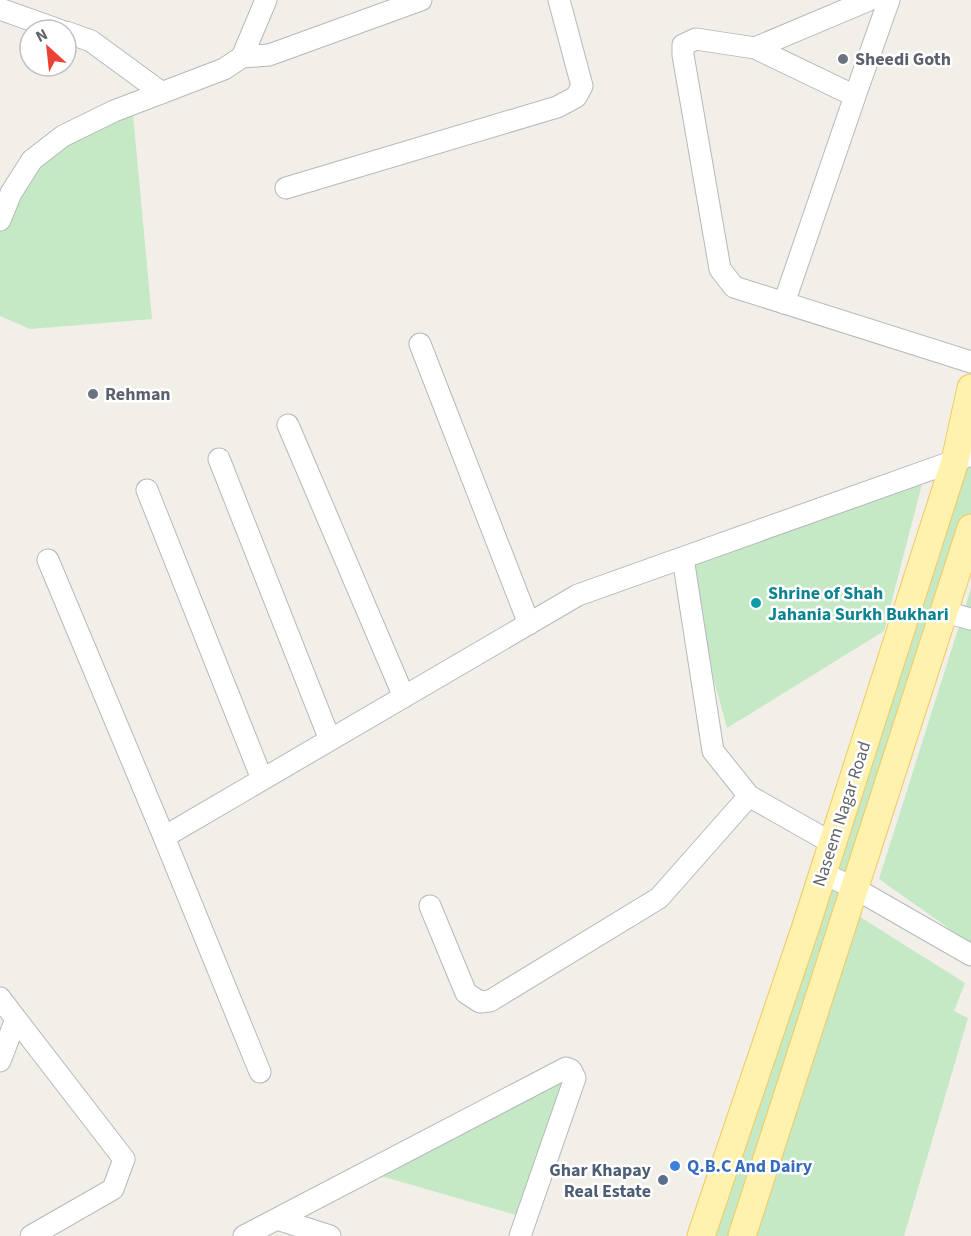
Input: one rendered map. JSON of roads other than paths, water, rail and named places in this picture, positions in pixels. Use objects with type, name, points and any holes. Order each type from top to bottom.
[{"type":"main road","name":"Naseem Nagar Road","points":[[701,1236],[963,458],[971,388]]},
{"type":"main road","name":"Naseem Nagar Road","points":[[742,1236],[971,528]]},
{"type":"street","points":[[242,57],[266,0]]},
{"type":"street","points":[[0,220],[5,190],[32,160],[63,136],[114,111],[224,69],[242,57],[269,55],[421,0]]},
{"type":"street","points":[[286,188],[556,107],[576,97],[582,86],[559,0]]},
{"type":"street","points":[[755,48],[869,0]]},
{"type":"street","points":[[784,303],[889,0]]},
{"type":"street","points":[[0,9],[25,18]]},
{"type":"street","points":[[78,37],[91,41],[162,93]]},
{"type":"street","points":[[855,96],[755,48],[696,39],[683,45],[720,269],[734,287],[971,362]]},
{"type":"street","points":[[420,344],[529,624]]},
{"type":"street","points":[[288,425],[404,697]]},
{"type":"street","points":[[164,837],[578,596],[963,458]]},
{"type":"street","points":[[219,459],[330,740]]},
{"type":"street","points":[[147,490],[262,779]]},
{"type":"street","points":[[683,558],[713,751],[749,796],[832,843]]},
{"type":"street","points":[[48,560],[260,1072]]},
{"type":"street","points":[[945,612],[971,619]]},
{"type":"street","points":[[430,906],[466,993],[480,1002],[490,1002],[659,898],[749,796]]},
{"type":"street","points":[[823,873],[856,889],[971,955]]},
{"type":"street","points":[[0,998],[124,1159],[113,1189],[31,1236]]},
{"type":"street","points":[[0,1061],[16,1019]]},
{"type":"street","points":[[244,1236],[566,1068],[571,1070],[575,1078],[520,1236]]},
{"type":"street","points":[[277,1219],[330,1236]]},
{"type":"place","name":"Sheedi Goth","points":[[843,59]]},
{"type":"place","name":"Rehman","points":[[93,394]]},
{"type":"place","name":"Shrine of Shah Jahania Surkh Bukhari","points":[[756,603]]},
{"type":"place","name":"Q.B.C And Dairy","points":[[675,1166]]},
{"type":"place","name":"Ghar Khapay Real Estate","points":[[663,1180]]}]
